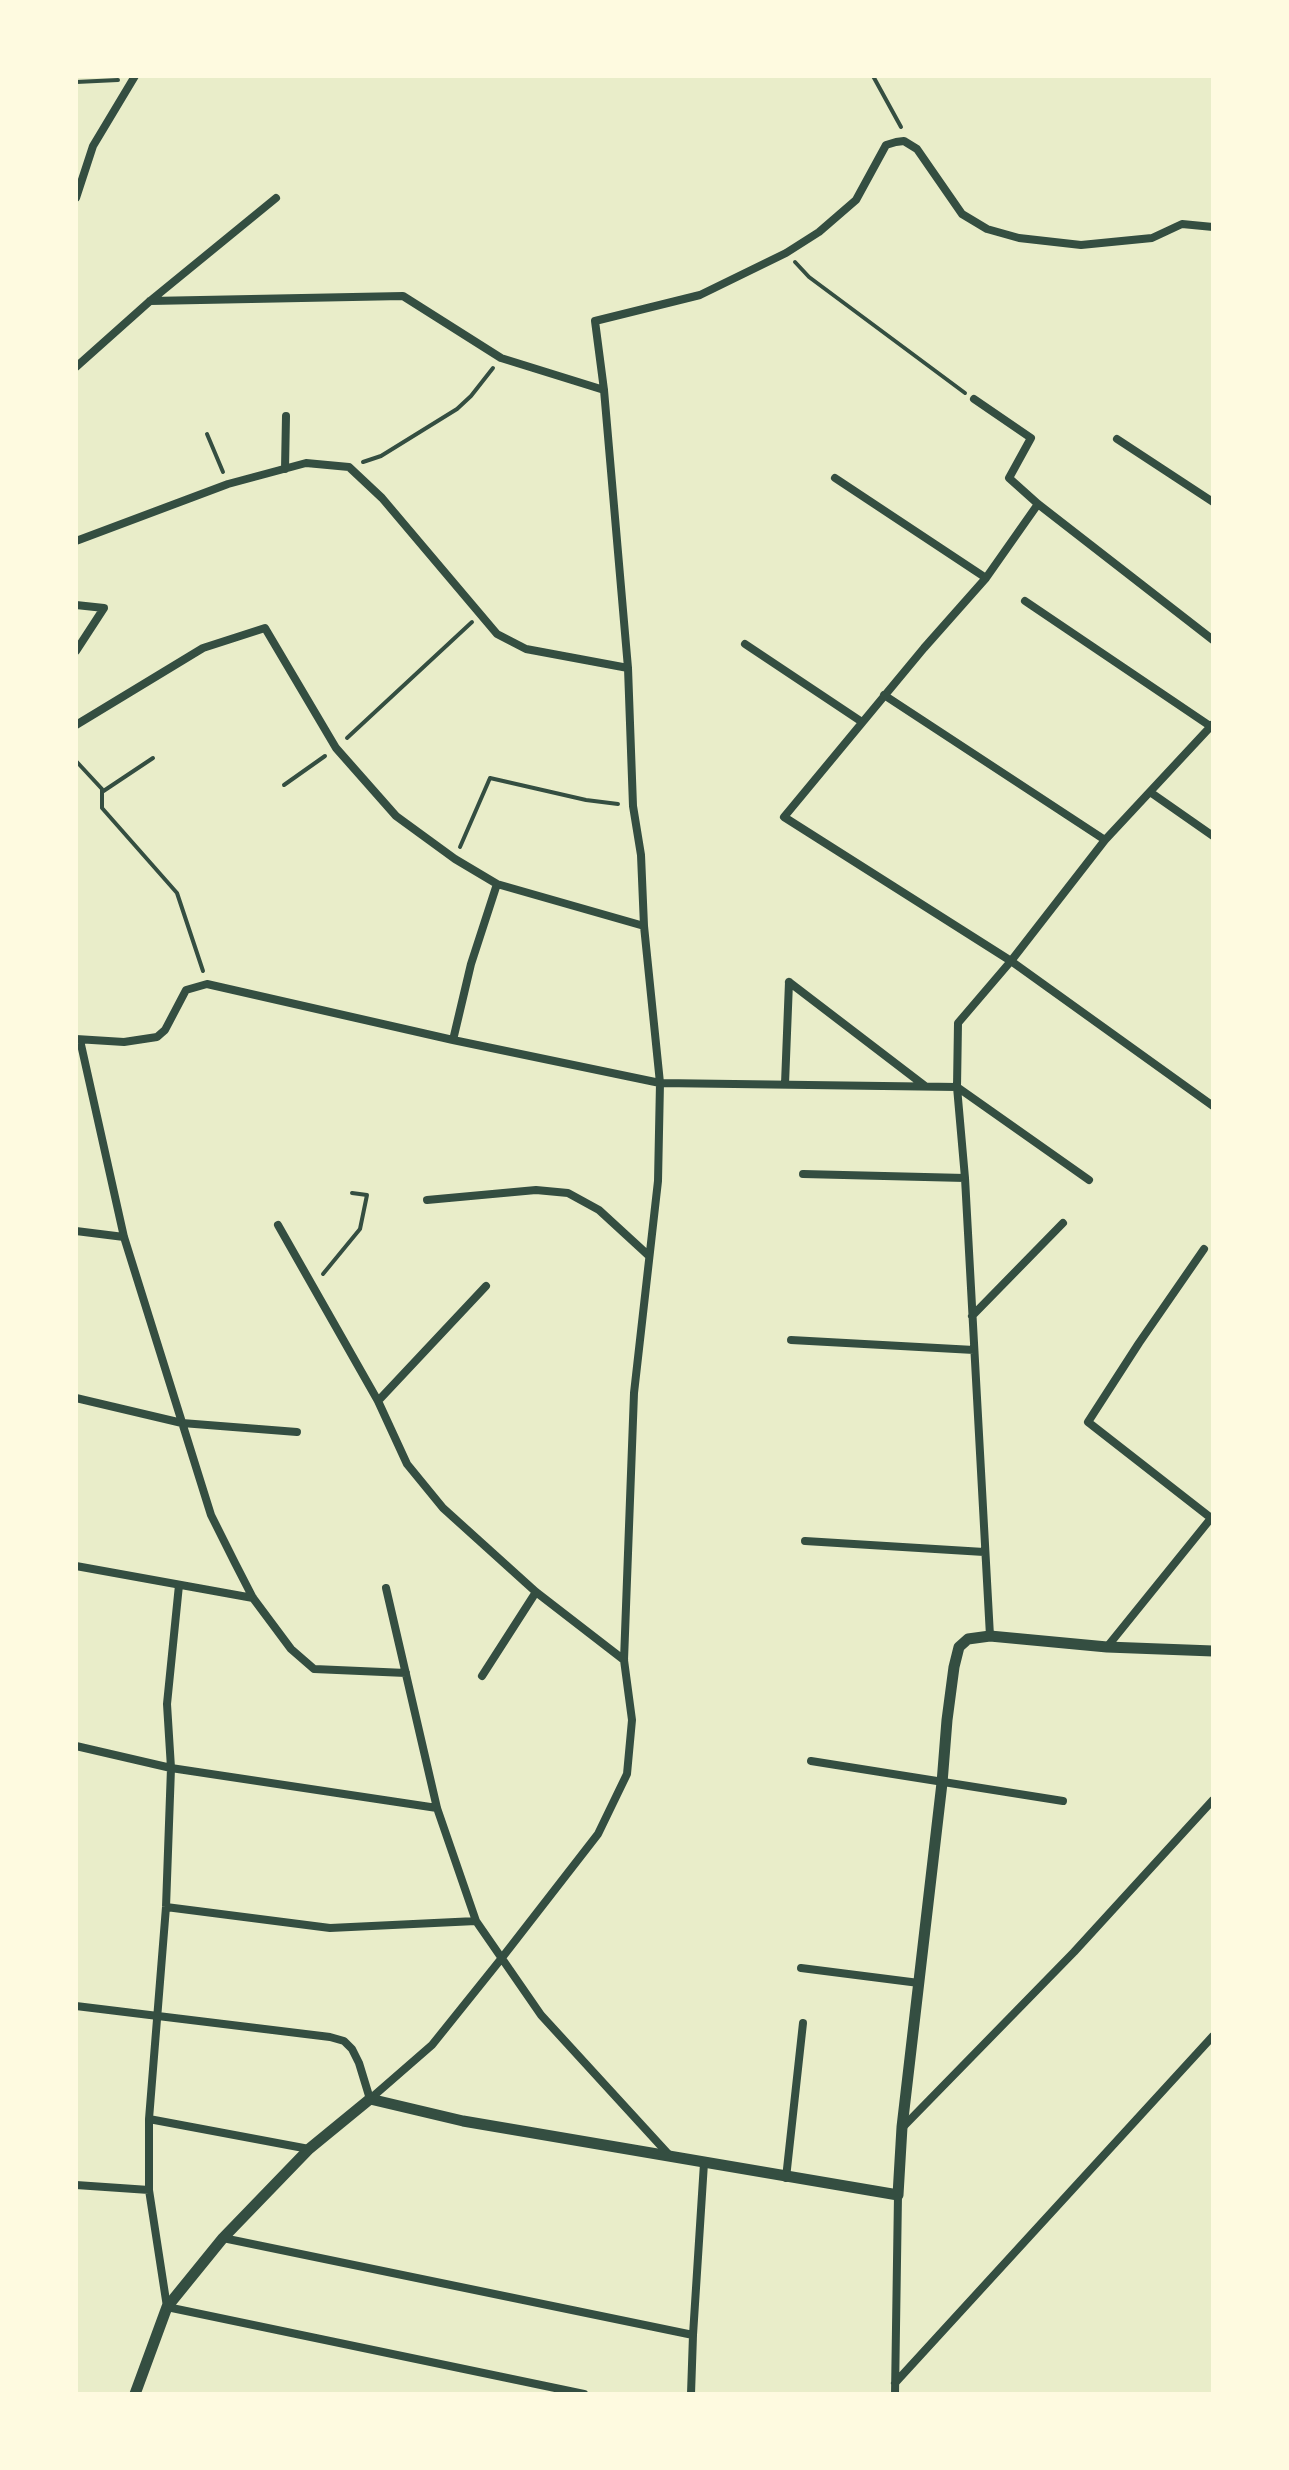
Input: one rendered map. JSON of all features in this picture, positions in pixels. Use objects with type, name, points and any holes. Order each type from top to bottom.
[{"type":"street","points":[[76,198],[93,146],[135,78]]},
{"type":"street","points":[[135,2394],[167,2307],[223,2238],[309,2149],[432,2045],[598,1834],[627,1774],[632,1720],[624,1660],[634,1393],[658,1181],[660,1083],[644,926],[641,855],[633,806],[628,668],[604,390],[595,321],[700,295],[786,253],[819,232],[856,200],[886,145],[904,141],[917,149],[962,214],[987,229],[1019,238],[1081,245],[1152,238],[1182,224],[1213,227]]},
{"type":"street","points":[[76,367],[150,301],[276,198]]},
{"type":"street","points":[[150,301],[403,296],[501,358],[604,390]]},
{"type":"street","points":[[974,399],[1031,438],[1009,478],[1213,640]]},
{"type":"street","points":[[285,469],[286,416]]},
{"type":"street","points":[[1117,439],[1213,502]]},
{"type":"street","points":[[76,541],[228,484],[306,463],[349,467],[382,498],[497,634],[526,649],[628,668]]},
{"type":"street","points":[[835,478],[986,578]]},
{"type":"street","points":[[1038,504],[986,578],[784,817],[1011,961],[1213,1106]]},
{"type":"street","points":[[990,1636],[965,1178],[957,1087],[958,1023],[1011,961],[1105,840],[1212,726],[1025,601]]},
{"type":"street","points":[[76,605],[104,608],[76,651]]},
{"type":"street","points":[[76,725],[203,648],[265,628],[336,748],[396,816],[455,859],[497,884],[644,926]]},
{"type":"street","points":[[745,644],[862,722]]},
{"type":"street","points":[[884,695],[1105,840]]},
{"type":"street","points":[[1150,792],[1213,836]]},
{"type":"street","points":[[453,1040],[471,964],[497,884]]},
{"type":"street","points":[[785,1084],[789,982],[925,1086]]},
{"type":"street","points":[[406,1673],[314,1669],[291,1649],[253,1598],[211,1515],[182,1423],[124,1237],[78,1040],[124,1042],[157,1037],[165,1030],[186,990],[207,984],[660,1083],[957,1087],[1089,1180]]},
{"type":"street","points":[[803,1174],[965,1178]]},
{"type":"street","points":[[427,1200],[536,1190],[568,1193],[599,1210],[648,1255]]},
{"type":"street","points":[[972,1316],[1063,1223]]},
{"type":"street","points":[[278,1225],[378,1401],[407,1464],[443,1508],[536,1592],[624,1660]]},
{"type":"street","points":[[76,1231],[124,1237]]},
{"type":"street","points":[[1107,1647],[1212,1517],[1088,1422],[1204,1249]]},
{"type":"street","points":[[378,1401],[486,1286]]},
{"type":"street","points":[[791,1340],[974,1350]]},
{"type":"street","points":[[76,1398],[182,1423],[297,1432]]},
{"type":"street","points":[[805,1541],[984,1552]]},
{"type":"street","points":[[76,1566],[253,1598]]},
{"type":"street","points":[[167,2307],[149,2190],[149,2119],[166,1907],[171,1768],[167,1704],[179,1585]]},
{"type":"street","points":[[386,1588],[437,1808],[476,1921],[541,2015],[672,2158]]},
{"type":"street","points":[[482,1676],[536,1592]]},
{"type":"street","points":[[895,2394],[902,2127],[947,1720],[959,1647],[968,1639],[990,1636],[1107,1647],[1213,1651]]},
{"type":"street","points":[[76,1746],[171,1768],[437,1808]]},
{"type":"street","points":[[811,1761],[1063,1801]]},
{"type":"street","points":[[902,2127],[1074,1952],[1213,1800]]},
{"type":"street","points":[[166,1907],[330,1928],[476,1921]]},
{"type":"street","points":[[801,1968],[919,1983]]},
{"type":"street","points":[[76,2006],[344,2041],[359,2063],[370,2099]]},
{"type":"street","points":[[786,2178],[803,2023]]},
{"type":"street","points":[[895,2383],[1213,2036]]},
{"type":"street","points":[[370,2099],[463,2121],[898,2195]]},
{"type":"street","points":[[149,2119],[309,2149]]},
{"type":"street","points":[[691,2394],[704,2163]]},
{"type":"street","points":[[76,2185],[149,2190]]},
{"type":"street","points":[[223,2238],[693,2335]]},
{"type":"street","points":[[167,2307],[584,2394]]},
{"type":"path","points":[[873,76],[902,129],[904,141]]},
{"type":"path","points":[[76,82],[135,78]]},
{"type":"path","points":[[786,253],[809,277],[974,399]]},
{"type":"path","points":[[349,467],[381,456],[457,409],[501,358]]},
{"type":"path","points":[[207,434],[228,484]]},
{"type":"path","points":[[284,785],[336,748],[480,615]]},
{"type":"path","points":[[102,792],[153,758]]},
{"type":"path","points":[[76,761],[102,789],[102,808],[177,893],[207,984]]},
{"type":"path","points":[[455,859],[490,778],[586,800],[633,806]]},
{"type":"path","points":[[314,1285],[360,1229],[367,1195],[352,1193]]}]
